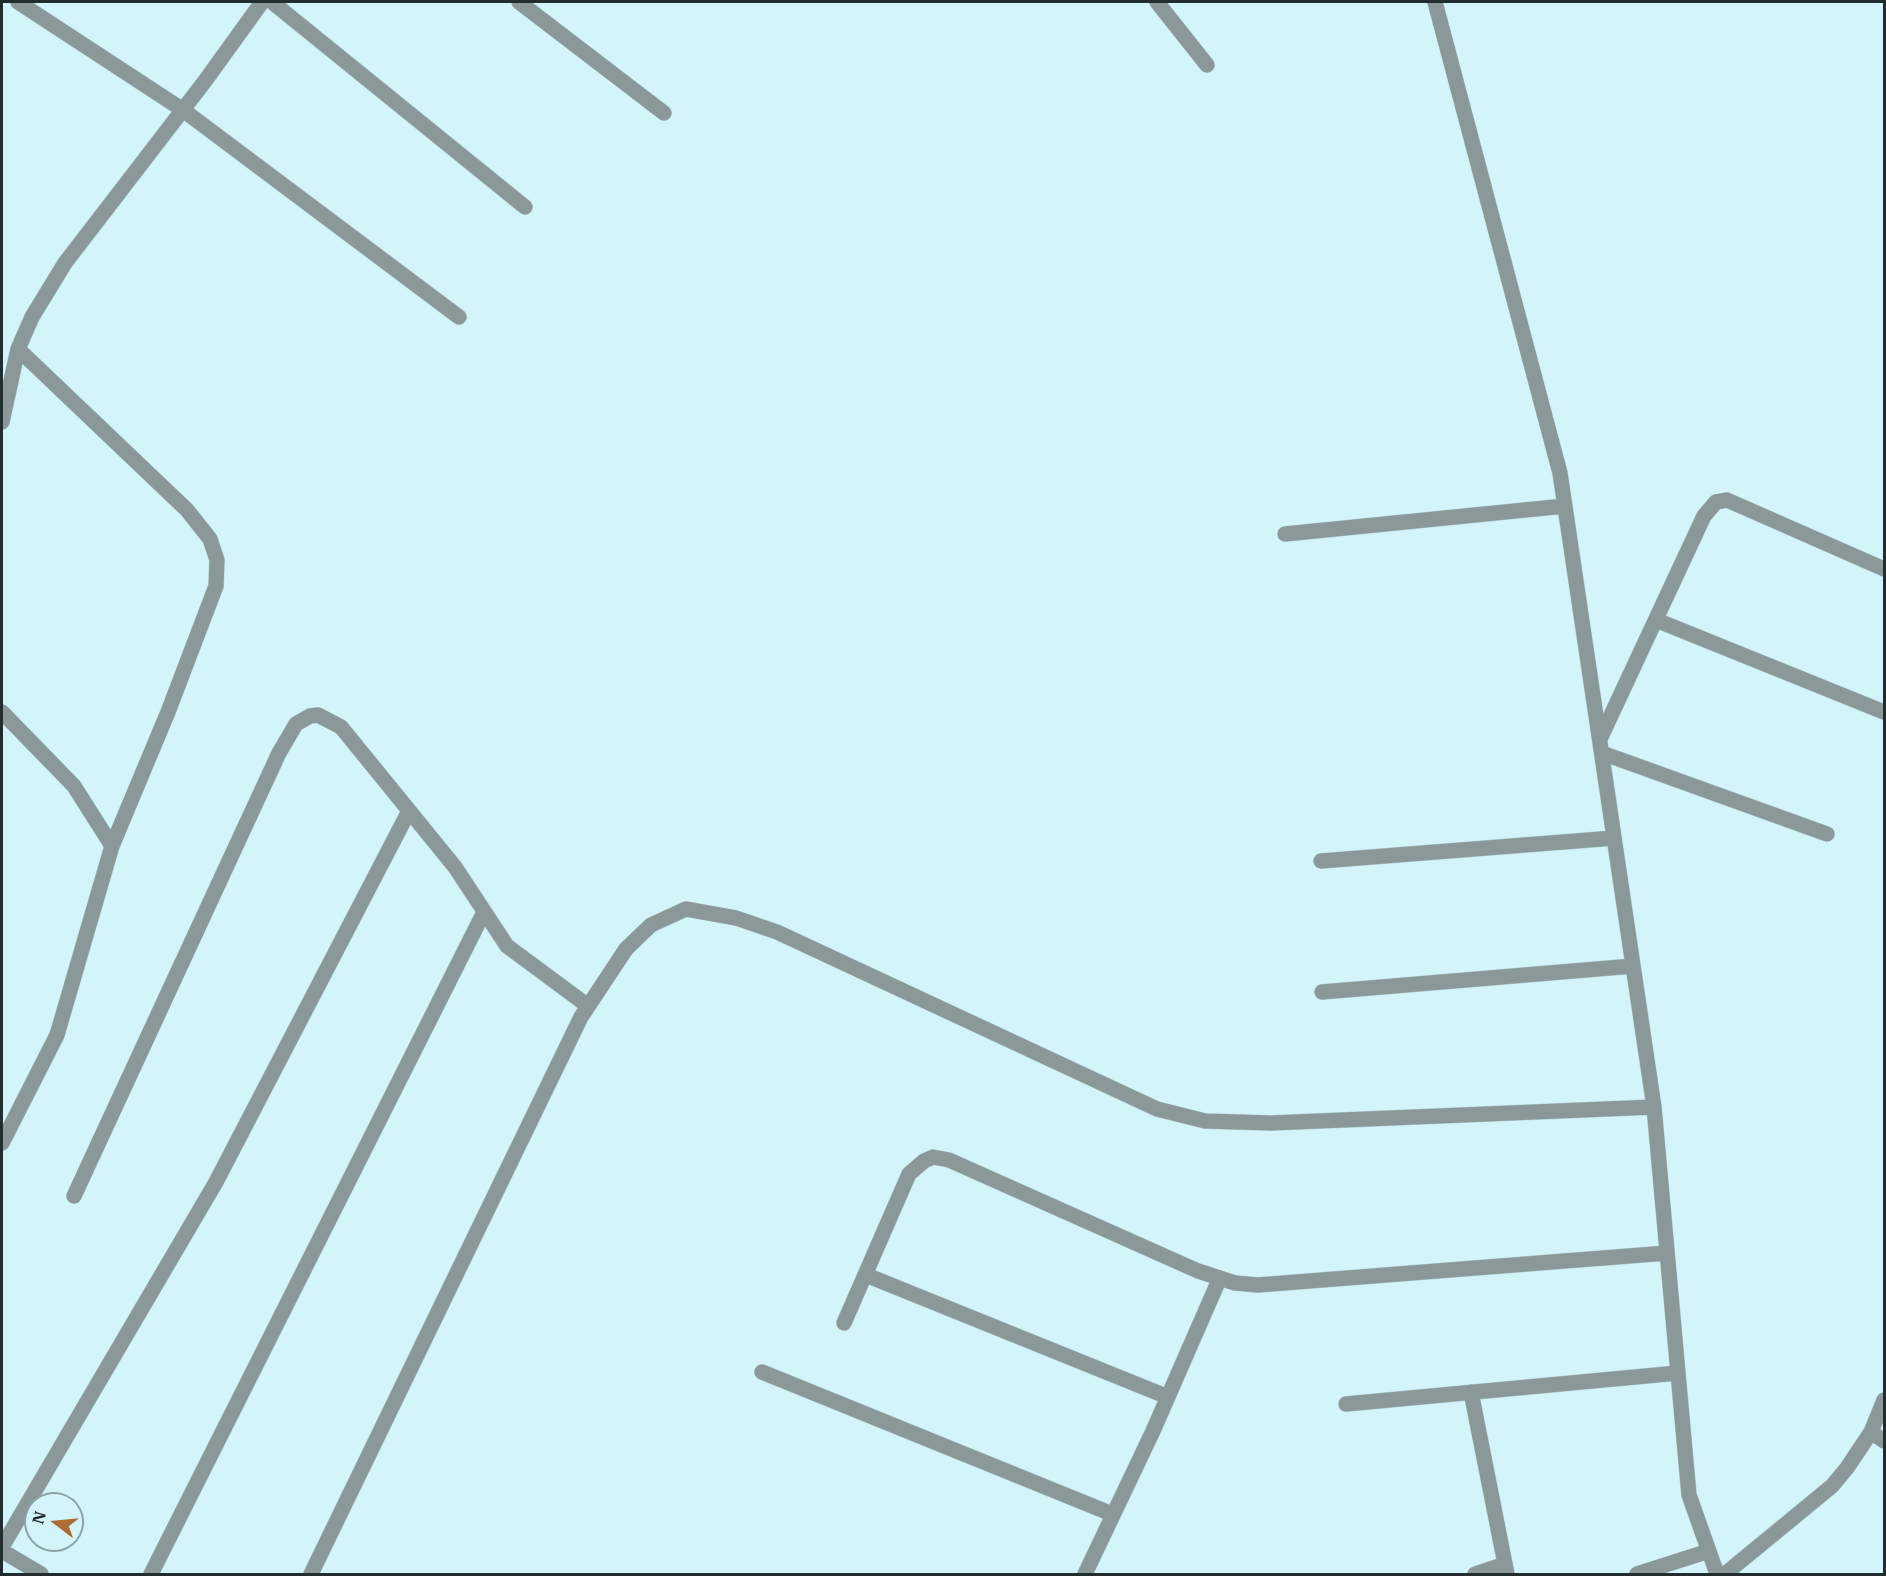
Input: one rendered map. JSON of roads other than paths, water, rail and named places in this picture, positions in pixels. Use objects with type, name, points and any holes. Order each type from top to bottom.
[{"type":"street","points":[[18,2],[183,110],[459,317]]},
{"type":"street","points":[[2,422],[18,349],[32,317],[65,263],[183,110],[262,2]]},
{"type":"street","points":[[272,2],[525,207]]},
{"type":"street","points":[[519,2],[664,113]]},
{"type":"street","points":[[1157,2],[1207,65]]},
{"type":"street","points":[[1435,2],[1560,473],[1654,1107],[1689,1495],[1717,1575]]},
{"type":"street","points":[[2,1143],[57,1035],[112,846],[168,712],[216,586],[217,560],[210,539],[187,510],[18,349]]},
{"type":"street","points":[[1601,746],[1704,516],[1716,502],[1727,500],[1884,568]]},
{"type":"street","points":[[1285,534],[1565,506]]},
{"type":"street","points":[[1656,620],[1884,712]]},
{"type":"street","points":[[2,712],[74,786],[112,846]]},
{"type":"street","points":[[74,1196],[279,753],[296,724],[309,716],[318,715],[341,727],[455,867],[507,946],[588,1006]]},
{"type":"street","points":[[1601,746],[1827,834]]},
{"type":"street","points":[[41,1575],[2,1549],[216,1182],[409,811]]},
{"type":"street","points":[[1320,861],[1614,838]]},
{"type":"street","points":[[311,1575],[588,1006],[626,950],[651,925],[686,909],[736,918],[777,932],[1158,1109],[1205,1121],[1271,1124],[1654,1107]]},
{"type":"street","points":[[151,1575],[484,912]]},
{"type":"street","points":[[1322,993],[1633,966]]},
{"type":"street","points":[[844,1323],[909,1174],[924,1161],[933,1157],[949,1160],[1219,1280],[1258,1285],[1667,1253]]},
{"type":"street","points":[[866,1275],[1168,1397]]},
{"type":"street","points":[[1085,1575],[1168,1397],[1219,1280]]},
{"type":"street","points":[[762,1372],[1112,1514]]},
{"type":"street","points":[[1346,1404],[1678,1372]]},
{"type":"street","points":[[1471,1392],[1506,1569],[1475,1575]]},
{"type":"street","points":[[1725,1575],[1832,1486],[1871,1432],[1884,1400]]},
{"type":"street","points":[[1871,1432],[1884,1441]]},
{"type":"street","points":[[1637,1575],[1709,1551]]}]
